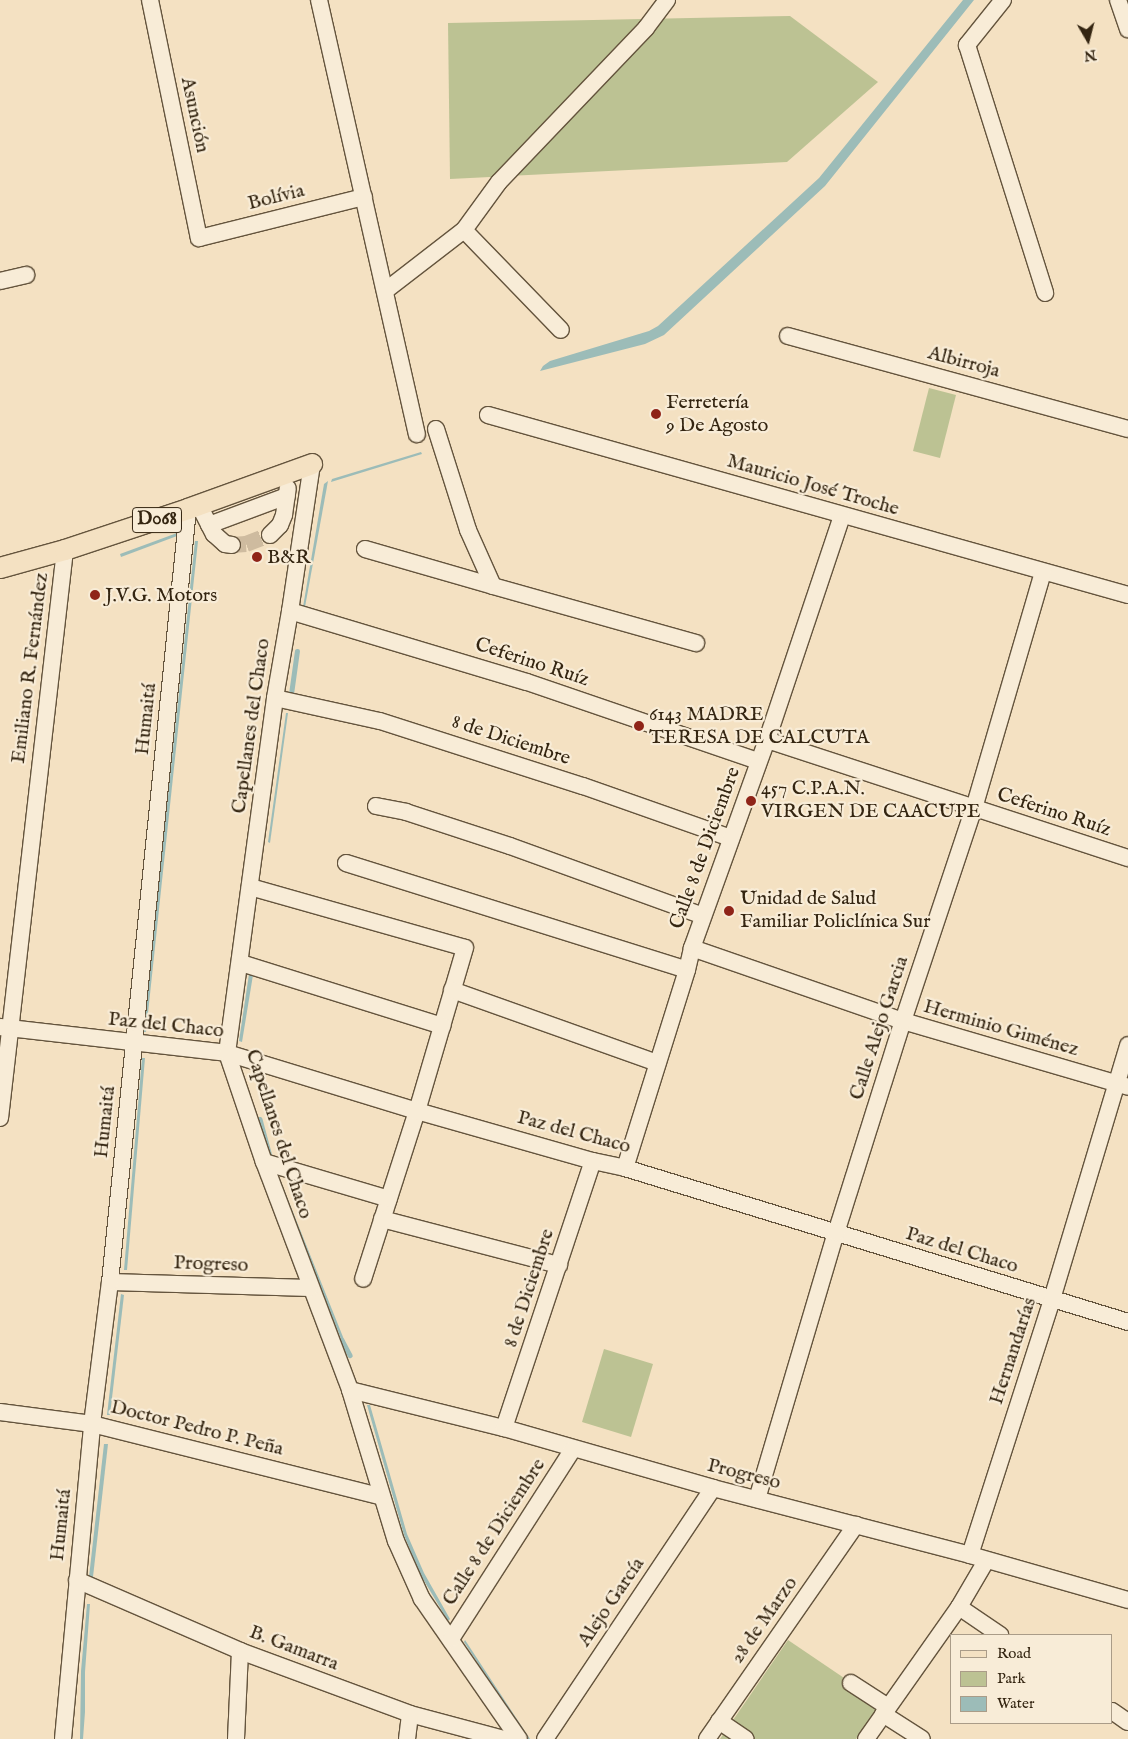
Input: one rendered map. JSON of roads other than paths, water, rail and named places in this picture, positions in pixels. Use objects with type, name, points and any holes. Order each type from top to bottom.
[{"type":"main road","name":"D068","points":[[0,568],[65,550],[194,507],[312,464]]},
{"type":"street","name":"Asunción","points":[[150,0],[199,238]]},
{"type":"street","points":[[319,0],[417,434]]},
{"type":"street","points":[[385,291],[464,230],[499,182],[646,28],[667,0]]},
{"type":"street","points":[[1003,0],[967,45],[1045,294]]},
{"type":"street","points":[[1118,0],[1128,29]]},
{"type":"street","name":"Bolívia","points":[[199,238],[364,197]]},
{"type":"street","points":[[464,230],[561,330]]},
{"type":"street","points":[[0,281],[26,275]]},
{"type":"street","name":"Albirroja","points":[[788,336],[1128,429]]},
{"type":"street","name":"Mauricio José Troche","points":[[488,415],[1128,595]]},
{"type":"street","points":[[436,429],[468,530],[494,586]]},
{"type":"street","name":"Capellanes del Chaco","points":[[312,464],[275,698],[227,1053],[264,1162],[350,1390],[396,1541],[422,1599],[519,1739]]},
{"type":"street","points":[[270,535],[280,525],[287,496],[288,472]]},
{"type":"street","points":[[209,525],[287,496]]},
{"type":"street","points":[[194,507],[214,534],[225,544],[232,545]]},
{"type":"street","name":"Humaitá","points":[[63,1739],[92,1424],[110,1282],[134,1043],[194,507]]},
{"type":"street","name":"Calle 8 de Diciembre","points":[[625,1168],[687,970],[692,948],[767,740],[842,516]]},
{"type":"street","points":[[365,549],[696,643]]},
{"type":"street","name":"Emiliano R. Fernández","points":[[0,1118],[5,1027],[65,550]]},
{"type":"street","name":"Calle Alejo Garcia","points":[[758,1499],[836,1233],[903,1021],[974,808],[1043,572]]},
{"type":"street","name":"Ceferino Ruíz","points":[[290,611],[527,682],[758,762]]},
{"type":"street","name":"8 de Diciembre","points":[[275,698],[380,721],[584,786],[731,838]]},
{"type":"street","name":"Ceferino Ruíz","points":[[767,740],[1128,858]]},
{"type":"street","points":[[376,806],[406,812],[510,846],[703,916]]},
{"type":"street","points":[[346,863],[687,970]]},
{"type":"street","points":[[250,887],[465,948],[417,1111],[363,1279]]},
{"type":"street","name":"Herminio Giménez","points":[[692,948],[903,1021],[1122,1085]]},
{"type":"street","points":[[240,963],[442,1026]]},
{"type":"street","points":[[452,990],[657,1063]]},
{"type":"street","name":"Paz del Chaco","points":[[5,1027],[227,1053],[417,1111],[593,1161],[625,1168],[1128,1322]]},
{"type":"street","name":"Hernandarías","points":[[970,1555],[1122,1085],[1128,1044]]},
{"type":"street","name":"8 de Diciembre","points":[[504,1428],[560,1265],[593,1161]]},
{"type":"street","points":[[264,1162],[389,1199]]},
{"type":"street","points":[[382,1219],[560,1265]]},
{"type":"street","name":"Progreso","points":[[110,1282],[310,1288]]},
{"type":"street","name":"Progreso","points":[[350,1390],[504,1428],[713,1488],[856,1524],[1128,1600]]},
{"type":"street","name":"Doctor Pedro P. Peña","points":[[0,1412],[92,1424],[382,1497]]},
{"type":"street","name":"Calle 8 de Diciembre","points":[[451,1639],[573,1449]]},
{"type":"street","name":"Alejo García","points":[[545,1739],[713,1488]]},
{"type":"street","name":"28 de Marzo","points":[[707,1739],[856,1524]]},
{"type":"street","points":[[866,1739],[959,1607],[986,1561]]},
{"type":"street","name":"B. Gamarra","points":[[77,1580],[240,1651],[410,1714],[503,1739]]},
{"type":"street","points":[[959,1607],[999,1634]]},
{"type":"street","points":[[236,1739],[240,1651]]},
{"type":"street","points":[[851,1683],[922,1739]]},
{"type":"street","points":[[1113,1712],[1128,1722]]},
{"type":"street","points":[[407,1739],[410,1714]]},
{"type":"street","points":[[719,1721],[746,1739]]},
{"type":"water","points":[[963,0],[974,0],[825,186],[664,335],[645,344],[540,371],[550,361],[649,331],[658,326],[819,178]]},
{"type":"water","points":[[421,452],[422,454],[331,482],[332,479]]},
{"type":"water","points":[[328,481],[305,607],[303,607],[324,484]]},
{"type":"water","points":[[177,533],[177,536],[121,557],[120,554]]},
{"type":"water","points":[[195,541],[198,541],[146,1032],[143,1032]]},
{"type":"water","points":[[286,713],[288,713],[270,843],[268,842]]},
{"type":"water","points":[[249,974],[253,975],[242,1042],[239,1041]]},
{"type":"water","points":[[142,1058],[145,1058],[127,1270],[124,1270]]},
{"type":"water","points":[[277,1172],[345,1342],[343,1344],[275,1173]]},
{"type":"water","points":[[121,1294],[124,1295],[110,1415],[107,1415]]},
{"type":"water","points":[[367,1405],[370,1405],[407,1534],[424,1573],[450,1619],[448,1621],[420,1574],[404,1535]]},
{"type":"water","points":[[104,1444],[108,1444],[93,1577],[89,1577]]},
{"type":"water","points":[[87,1604],[90,1604],[85,1672],[85,1712],[83,1739],[80,1739],[81,1671]]},
{"type":"water","points":[[465,1640],[530,1739],[527,1739],[464,1642]]},
{"type":"waterway","points":[[291,694],[297,651]]},
{"type":"waterway","points":[[260,1119],[270,1156]]},
{"type":"waterway","points":[[342,1340],[350,1355]]},
{"type":"tunnel","points":[[232,545],[246,544],[270,535]]},
{"type":"place","name":"Ferretería 9 De Agosto","points":[[656,414]]},
{"type":"place","name":"B&R","points":[[257,557]]},
{"type":"place","name":"J.V.G. Motors","points":[[95,595]]},
{"type":"place","name":"6143 MADRE TERESA DE CALCUTA","points":[[639,726]]},
{"type":"place","name":"457 C.P.A.N. VIRGEN DE CAACUPE","points":[[751,801]]},
{"type":"place","name":"Unidad de Salud Familiar Policlínica Sur","points":[[729,911]]}]
